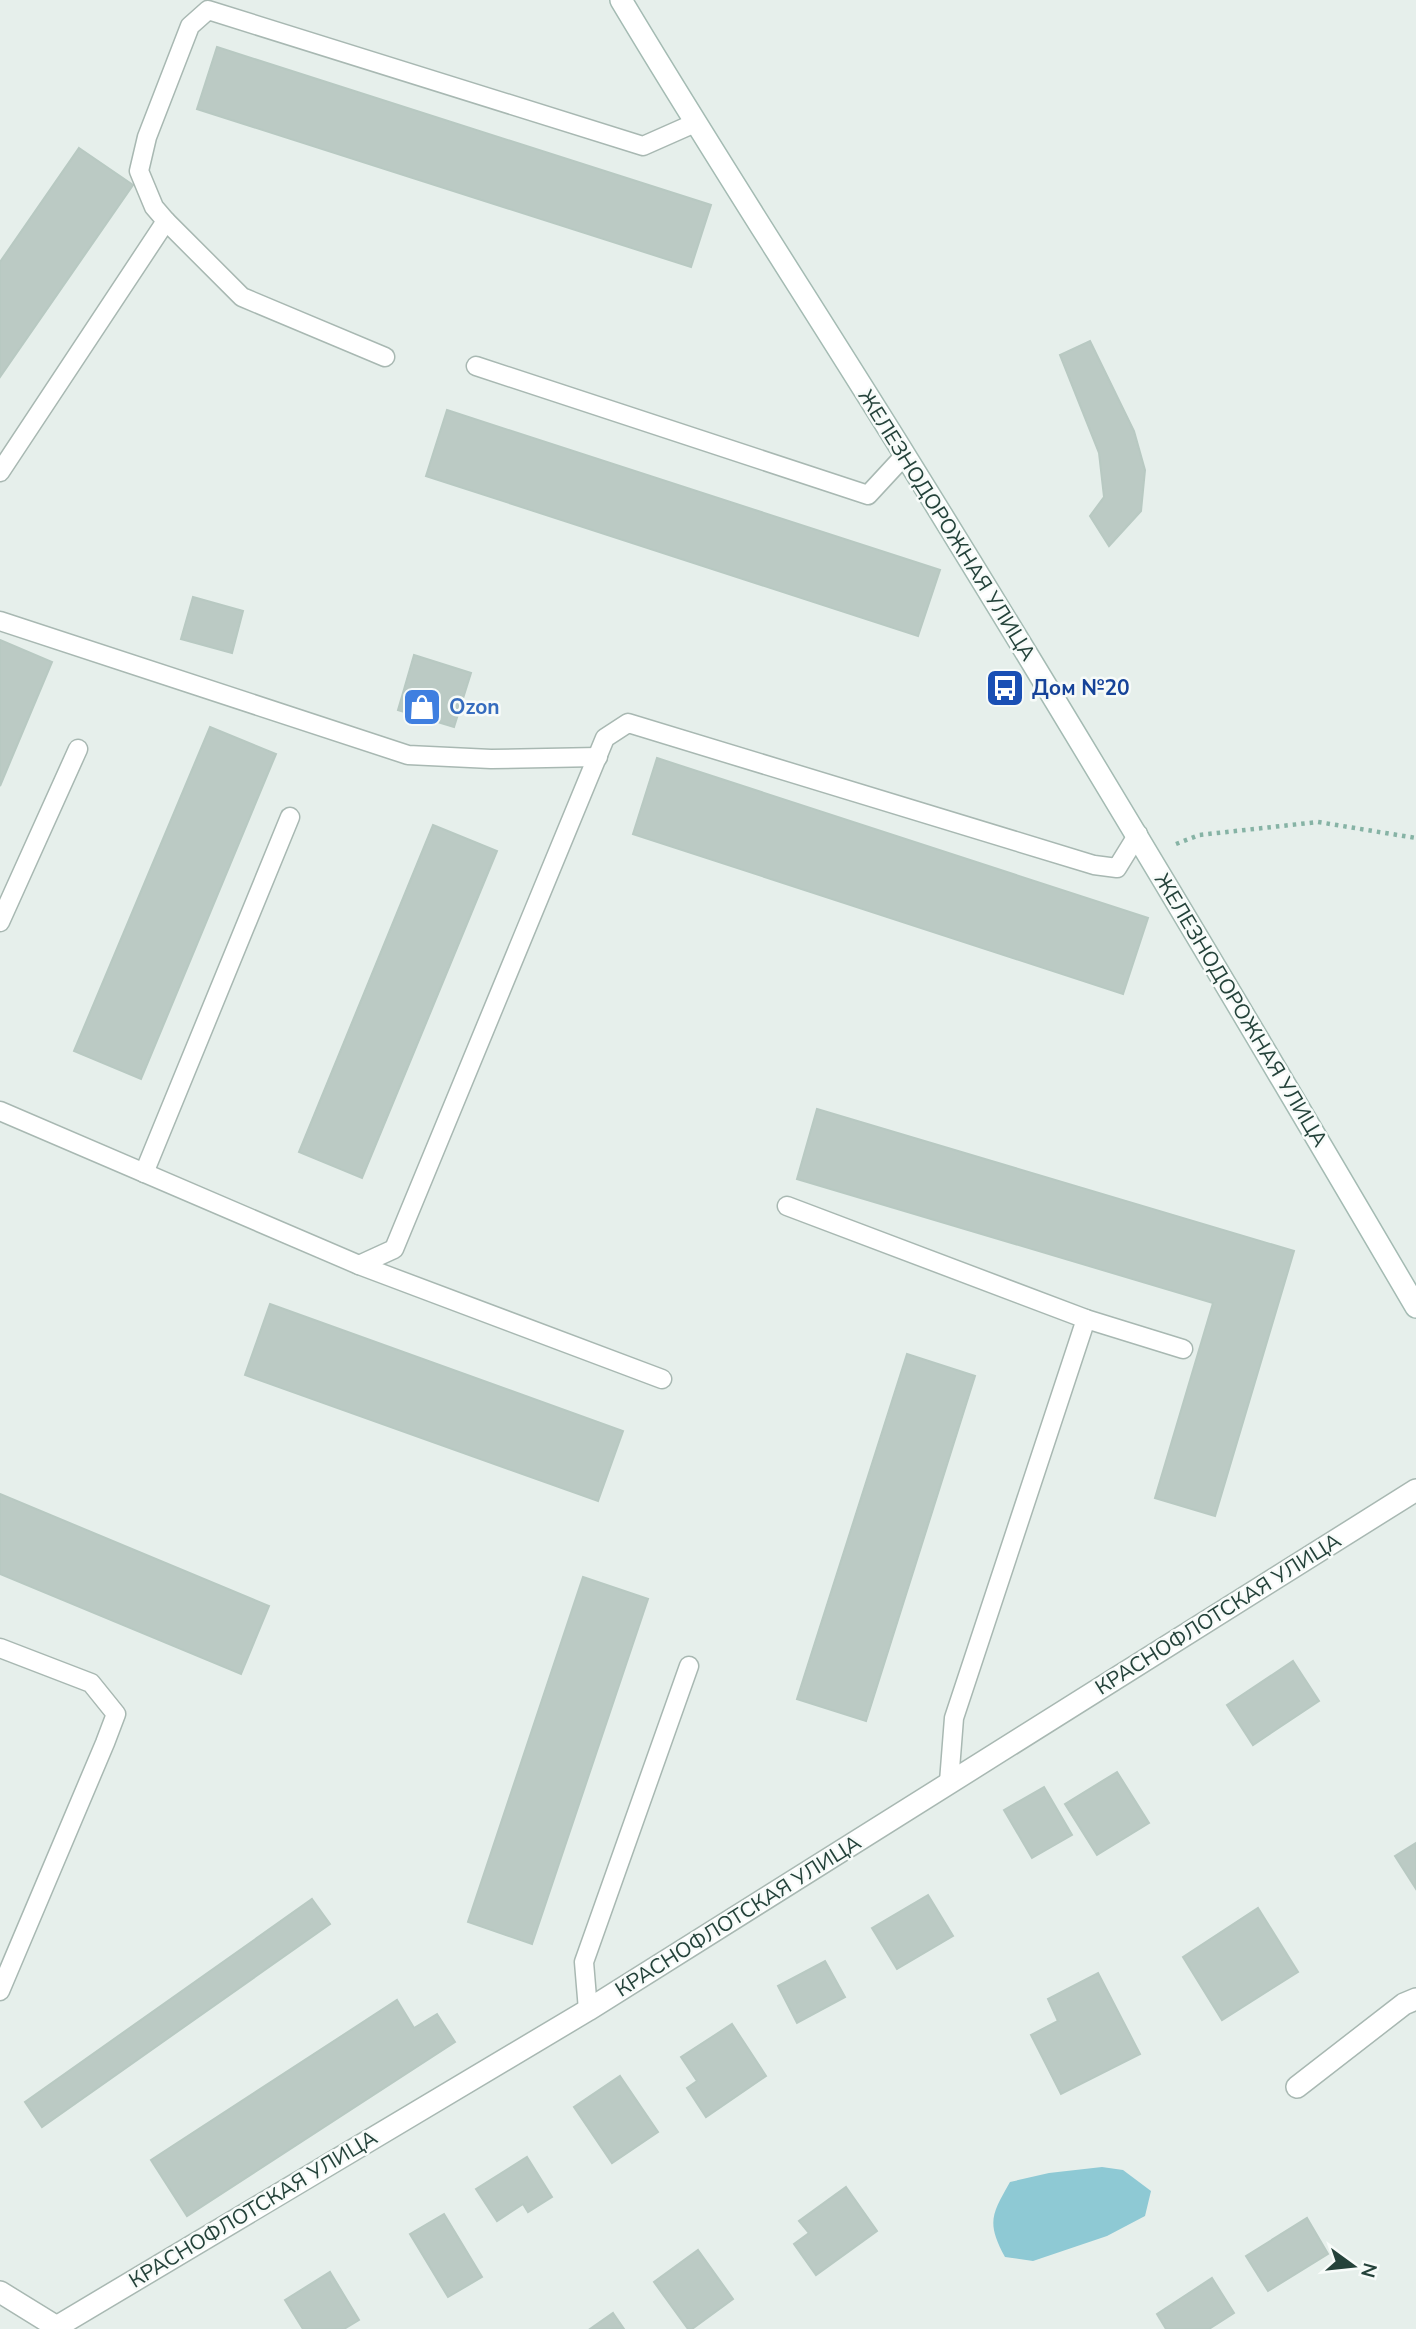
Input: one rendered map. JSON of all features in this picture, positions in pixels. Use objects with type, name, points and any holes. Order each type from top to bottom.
[{"type":"street","name":"ЖЕЛЕЗНОДОРОЖНАЯ УЛИЦА","points":[[621,0],[1138,834],[1416,1307]]},
{"type":"street","name":"КРАСНОФЛОТСКАЯ УЛИЦА","points":[[56,2328],[588,2010],[1416,1490]]},
{"type":"street","points":[[1297,2087],[1404,2004],[1416,1999]]},
{"type":"street","points":[[0,2292],[56,2328]]},
{"type":"lane","points":[[385,357],[242,297],[154,207],[139,170],[147,137],[190,26],[208,10],[643,146],[695,123]]},
{"type":"lane","points":[[0,472],[166,221]]},
{"type":"lane","points":[[476,366],[868,495],[905,455]]},
{"type":"lane","points":[[0,621],[408,755],[491,759],[598,757]]},
{"type":"lane","points":[[359,1265],[394,1249],[606,738],[628,723],[1094,865],[1116,868],[1138,834]]},
{"type":"lane","points":[[0,922],[78,749]]},
{"type":"lane","points":[[144,1173],[290,817]]},
{"type":"lane","points":[[0,1111],[359,1265],[662,1379]]},
{"type":"lane","points":[[788,1206],[1086,1319],[1183,1349]]},
{"type":"lane","points":[[949,1782],[954,1718],[1086,1319]]},
{"type":"lane","points":[[0,1648],[91,1683],[116,1714],[0,1991]]},
{"type":"lane","points":[[588,2010],[584,1962],[689,1667]]},
{"type":"path","points":[[1149,855],[1199,835],[1318,822],[1416,838]]},
{"type":"water","points":[[1102,2167],[1123,2170],[1151,2191],[1145,2216],[1107,2236],[1033,2261],[1005,2257],[993,2226],[995,2211],[1010,2182],[1049,2173]]},
{"type":"building","points":[[217,47],[711,205],[691,267],[197,109]]},
{"type":"building","points":[[79,148],[133,185],[0,377],[0,262]]},
{"type":"building","points":[[1090,341],[1134,431],[1145,470],[1141,511],[1109,546],[1090,516],[1104,497],[1099,453],[1060,355]]},
{"type":"building","points":[[447,410],[940,570],[918,636],[426,476]]},
{"type":"building","points":[[193,597],[243,611],[232,653],[181,639]]},
{"type":"building","points":[[0,640],[52,662],[0,786]]},
{"type":"building","points":[[414,655],[471,673],[454,727],[398,710]]},
{"type":"building","points":[[210,727],[276,754],[141,1079],[74,1051]]},
{"type":"building","points":[[657,758],[1148,918],[1123,994],[633,834]]},
{"type":"building","points":[[433,825],[497,851],[362,1178],[299,1152]]},
{"type":"building","points":[[817,1109],[1294,1251],[1215,1516],[1155,1498],[1213,1303],[797,1179]]},
{"type":"building","points":[[270,1304],[623,1431],[598,1501],[245,1375]]},
{"type":"building","points":[[907,1354],[975,1376],[866,1721],[797,1699]]},
{"type":"building","points":[[0,1494],[269,1606],[241,1674],[0,1574]]},
{"type":"building","points":[[583,1577],[648,1599],[532,1944],[468,1922]]},
{"type":"building","points":[[1293,1661],[1319,1701],[1253,1745],[1227,1705]]},
{"type":"building","points":[[1117,1772],[1149,1823],[1097,1855],[1065,1804]]},
{"type":"building","points":[[1044,1787],[1072,1835],[1032,1858],[1004,1810]]},
{"type":"building","points":[[1416,1843],[1416,1889],[1395,1856]]},
{"type":"building","points":[[928,1895],[953,1936],[897,1969],[872,1928]]},
{"type":"building","points":[[312,1899],[330,1924],[42,2127],[25,2102]]},
{"type":"building","points":[[1258,1908],[1298,1972],[1222,2020],[1183,1957]]},
{"type":"building","points":[[825,1961],[845,1997],[797,2023],[778,1986]]},
{"type":"building","points":[[1098,1973],[1140,2054],[1061,2094],[1031,2035],[1058,2021],[1048,1999]]},
{"type":"building","points":[[397,2000],[414,2028],[437,2014],[455,2042],[187,2216],[151,2160]]},
{"type":"building","points":[[732,2024],[766,2076],[706,2117],[687,2088],[697,2081],[681,2057]]},
{"type":"building","points":[[620,2076],[658,2132],[612,2163],[574,2107]]},
{"type":"building","points":[[527,2157],[552,2197],[528,2212],[523,2204],[497,2221],[476,2189]]},
{"type":"building","points":[[846,2187],[877,2231],[816,2275],[794,2244],[809,2233],[799,2221]]},
{"type":"building","points":[[444,2214],[482,2277],[448,2297],[410,2234]]},
{"type":"building","points":[[1307,2218],[1328,2254],[1268,2291],[1246,2256]]},
{"type":"building","points":[[698,2250],[733,2299],[692,2329],[688,2329],[654,2282]]},
{"type":"building","points":[[330,2272],[359,2320],[344,2329],[303,2329],[285,2300]]},
{"type":"building","points":[[1212,2278],[1234,2313],[1209,2329],[1166,2329],[1157,2314]]},
{"type":"building","points":[[613,2313],[624,2329],[590,2329]]},
{"type":"place","name":"Дом №20","points":[[1005,688]]},
{"type":"place","name":"Ozon","points":[[422,707]]}]
